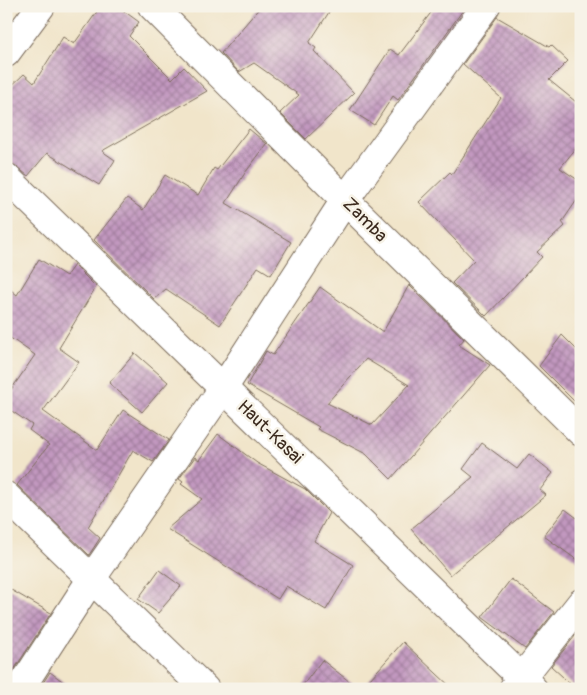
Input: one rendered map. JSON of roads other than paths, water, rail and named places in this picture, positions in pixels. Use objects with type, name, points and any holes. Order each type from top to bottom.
[{"type":"street","points":[[6,53],[41,6]]},
{"type":"street","name":"Zamba","points":[[152,6],[345,200],[581,432]]},
{"type":"street","points":[[20,689],[92,578],[224,387],[345,200],[486,6]]},
{"type":"street","name":"Haut-Kasai","points":[[6,177],[224,387],[523,686]]},
{"type":"street","points":[[6,496],[204,689]]},
{"type":"street","points":[[523,686],[581,602]]}]
